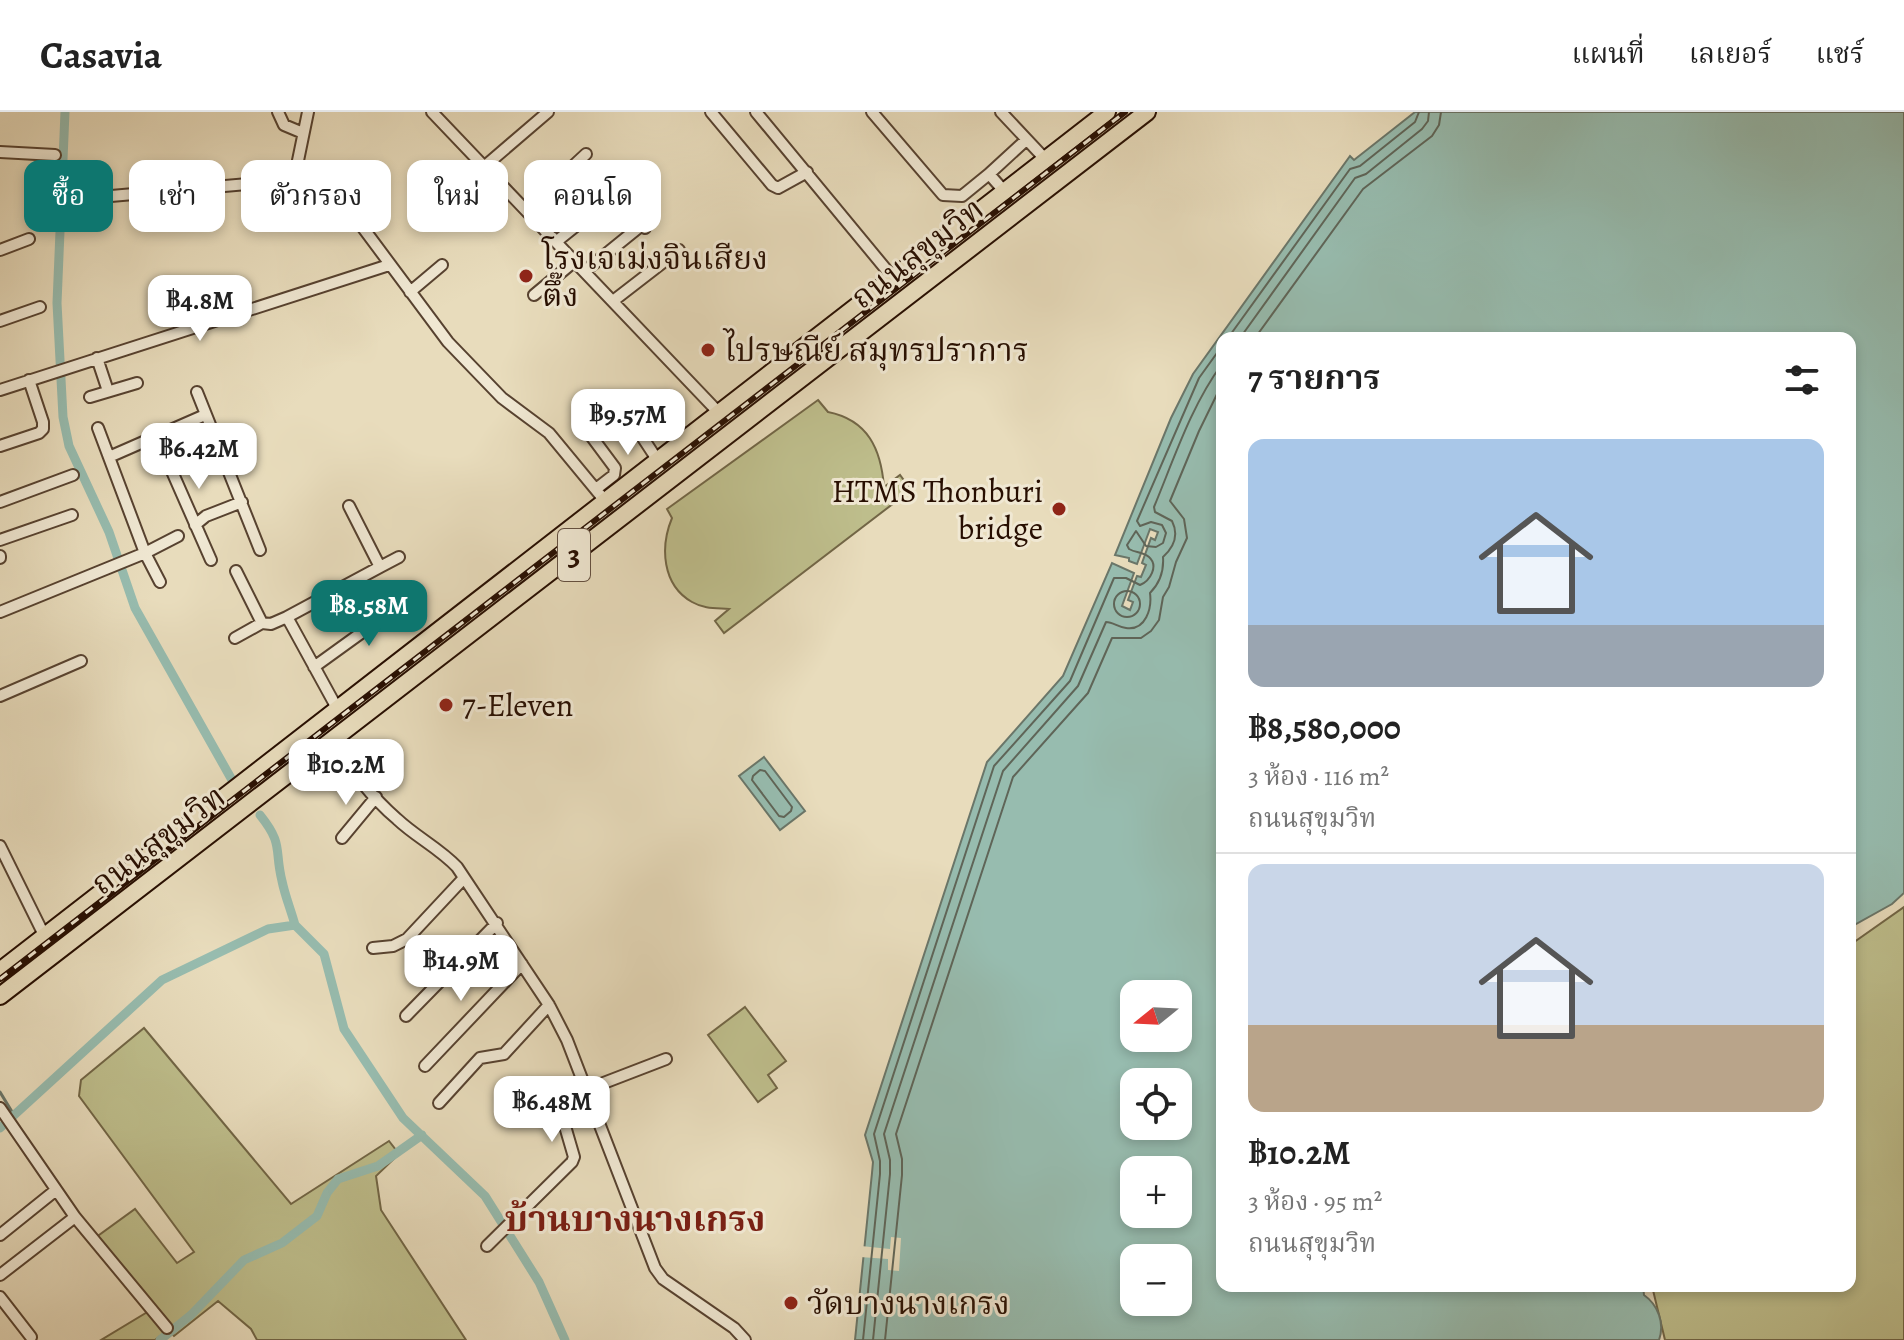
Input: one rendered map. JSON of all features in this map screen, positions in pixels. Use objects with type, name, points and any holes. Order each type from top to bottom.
[{"type":"highway","name":"ถนนสุขุมวิท","points":[[0,971],[338,710],[601,495],[658,461],[1107,112]]},
{"type":"highway","name":"ถนนสุขุมวิท","points":[[0,996],[1147,112]]},
{"type":"highway","points":[[948,234],[972,246]]},
{"type":"highway","points":[[934,245],[943,269]]},
{"type":"street","points":[[278,112],[284,125],[303,133]]},
{"type":"street","points":[[298,160],[308,112]]},
{"type":"street","points":[[432,112],[479,160]]},
{"type":"street","points":[[492,160],[548,112]]},
{"type":"street","points":[[711,112],[772,185],[778,188],[785,186],[807,172]]},
{"type":"street","points":[[756,112],[894,279]]},
{"type":"street","points":[[872,112],[943,195],[962,196],[1026,140]]},
{"type":"street","points":[[1001,112],[1046,160]]},
{"type":"street","points":[[0,152],[55,155]]},
{"type":"street","points":[[580,160],[586,154]]},
{"type":"street","points":[[989,174],[1004,191]]},
{"type":"street","points":[[113,196],[241,185]]},
{"type":"street","points":[[508,190],[524,206]]},
{"type":"street","points":[[557,241],[617,193],[621,194],[644,226],[585,271]]},
{"type":"street","points":[[366,232],[448,342],[502,398],[549,433],[601,495],[615,468],[580,421]]},
{"type":"street","points":[[549,232],[720,414]]},
{"type":"street","points":[[0,250],[29,239]]},
{"type":"street","points":[[613,301],[679,250]]},
{"type":"street","points":[[534,295],[576,260]]},
{"type":"street","points":[[0,390],[389,265]]},
{"type":"street","points":[[410,292],[442,265]]},
{"type":"street","points":[[0,321],[40,307]]},
{"type":"street","points":[[97,358],[108,391]]},
{"type":"street","points":[[0,446],[43,429],[29,380]]},
{"type":"street","points":[[90,397],[137,383]]},
{"type":"street","points":[[197,392],[260,550]]},
{"type":"street","points":[[618,400],[658,461]]},
{"type":"street","points":[[109,457],[205,415]]},
{"type":"street","points":[[98,428],[145,553],[160,582]]},
{"type":"street","points":[[156,435],[211,560]]},
{"type":"street","points":[[0,502],[73,475]]},
{"type":"street","points":[[195,525],[206,516],[242,502]]},
{"type":"street","points":[[349,506],[380,567]]},
{"type":"street","points":[[0,540],[72,515]]},
{"type":"street","points":[[0,612],[145,553],[178,536]]},
{"type":"street","points":[[235,638],[262,623],[271,624],[287,617],[399,557]]},
{"type":"street","points":[[236,571],[262,623]]},
{"type":"street","points":[[314,667],[404,602]]},
{"type":"street","points":[[287,617],[338,710]]},
{"type":"street","points":[[0,696],[81,661]]},
{"type":"street","points":[[331,741],[361,783],[396,819],[444,853],[497,923],[549,1005],[590,1094],[655,1268],[663,1279],[734,1328],[745,1340]]},
{"type":"street","points":[[342,838],[376,797]]},
{"type":"street","points":[[0,846],[45,937]]},
{"type":"street","points":[[373,948],[393,946],[407,939],[464,878]]},
{"type":"street","points":[[406,1016],[497,923]]},
{"type":"street","points":[[425,1066],[522,964]]},
{"type":"street","points":[[439,1103],[480,1058],[504,1054],[549,1005]]},
{"type":"street","points":[[489,1244],[574,1159],[560,1109],[666,1059]]},
{"type":"street","points":[[0,1108],[75,1217],[167,1328]]},
{"type":"street","points":[[0,1235],[56,1190]]},
{"type":"street","points":[[0,1275],[75,1217]]},
{"type":"street","points":[[0,1297],[31,1337]]},
{"type":"green space","points":[[818,400],[828,412],[853,422],[870,438],[880,460],[884,487],[900,475],[911,490],[724,633],[715,621],[729,609],[692,602],[682,595],[669,576],[665,553],[672,518],[667,509]]},
{"type":"green space","points":[[1904,907],[1904,1340],[1665,1340],[1653,1292],[1856,1292],[1856,941]]},
{"type":"green space","points":[[745,1007],[786,1061],[768,1075],[777,1088],[758,1102],[708,1035]]},
{"type":"green space","points":[[144,1028],[291,1204],[389,1141],[399,1154],[376,1176],[381,1210],[466,1340],[257,1340],[251,1329],[218,1301],[174,1336],[168,1330],[155,1340],[101,1340],[149,1311],[95,1238],[135,1209],[177,1263],[194,1252],[79,1096],[81,1080]]},
{"type":"water","points":[[1415,112],[1904,112],[1904,893],[1892,904],[1856,924],[1856,332],[1223,332],[1350,156],[1354,160]]},
{"type":"water","points":[[1216,342],[1216,1292],[1644,1292],[1659,1315],[1659,1340],[855,1340],[873,1162],[865,1135],[987,762],[1063,676],[1112,563],[1134,573],[1122,606],[1130,610],[1133,602],[1128,600],[1137,576],[1141,577],[1146,565],[1142,563],[1151,538],[1155,540],[1158,532],[1150,529],[1137,564],[1129,558],[1115,555],[1171,418],[1193,374]]},
{"type":"water","points":[[764,757],[805,811],[780,830],[739,776]]},
{"type":"pier","points":[[891,1237],[901,1238],[899,1271],[888,1270],[888,1259],[860,1257],[861,1246],[890,1249]]},
{"type":"waterway","points":[[65,112],[57,303],[63,417],[69,446],[109,532],[135,608],[232,780]]},
{"type":"waterway","points":[[260,815],[277,847],[283,887],[295,925]]},
{"type":"waterway","points":[[0,1128],[162,980],[268,929],[295,925],[324,954],[344,1029],[403,1118],[485,1196],[539,1282],[565,1340]]},
{"type":"waterway","points":[[0,1092],[14,1115]]},
{"type":"waterway","points":[[160,1340],[191,1315],[244,1260],[282,1243],[317,1216],[327,1193],[338,1179],[378,1166],[422,1135]]},
{"type":"railway","points":[[0,979],[1125,112]]},
{"type":"place","name":"โรงเจเม่งจินเสียง ตึ๊ง","points":[[526,276]]},
{"type":"place","name":"ไปรษณีย์ สมุทรปราการ","points":[[708,350]]},
{"type":"place","name":"HTMS Thonburi bridge","points":[[1059,509]]},
{"type":"place","name":"7-Eleven","points":[[446,705]]},
{"type":"place","name":"วัดบางนางเกรง","points":[[791,1303]]},
{"type":"district","name":"บ้านบางนางเกรง","points":[[635,1218]]}]
